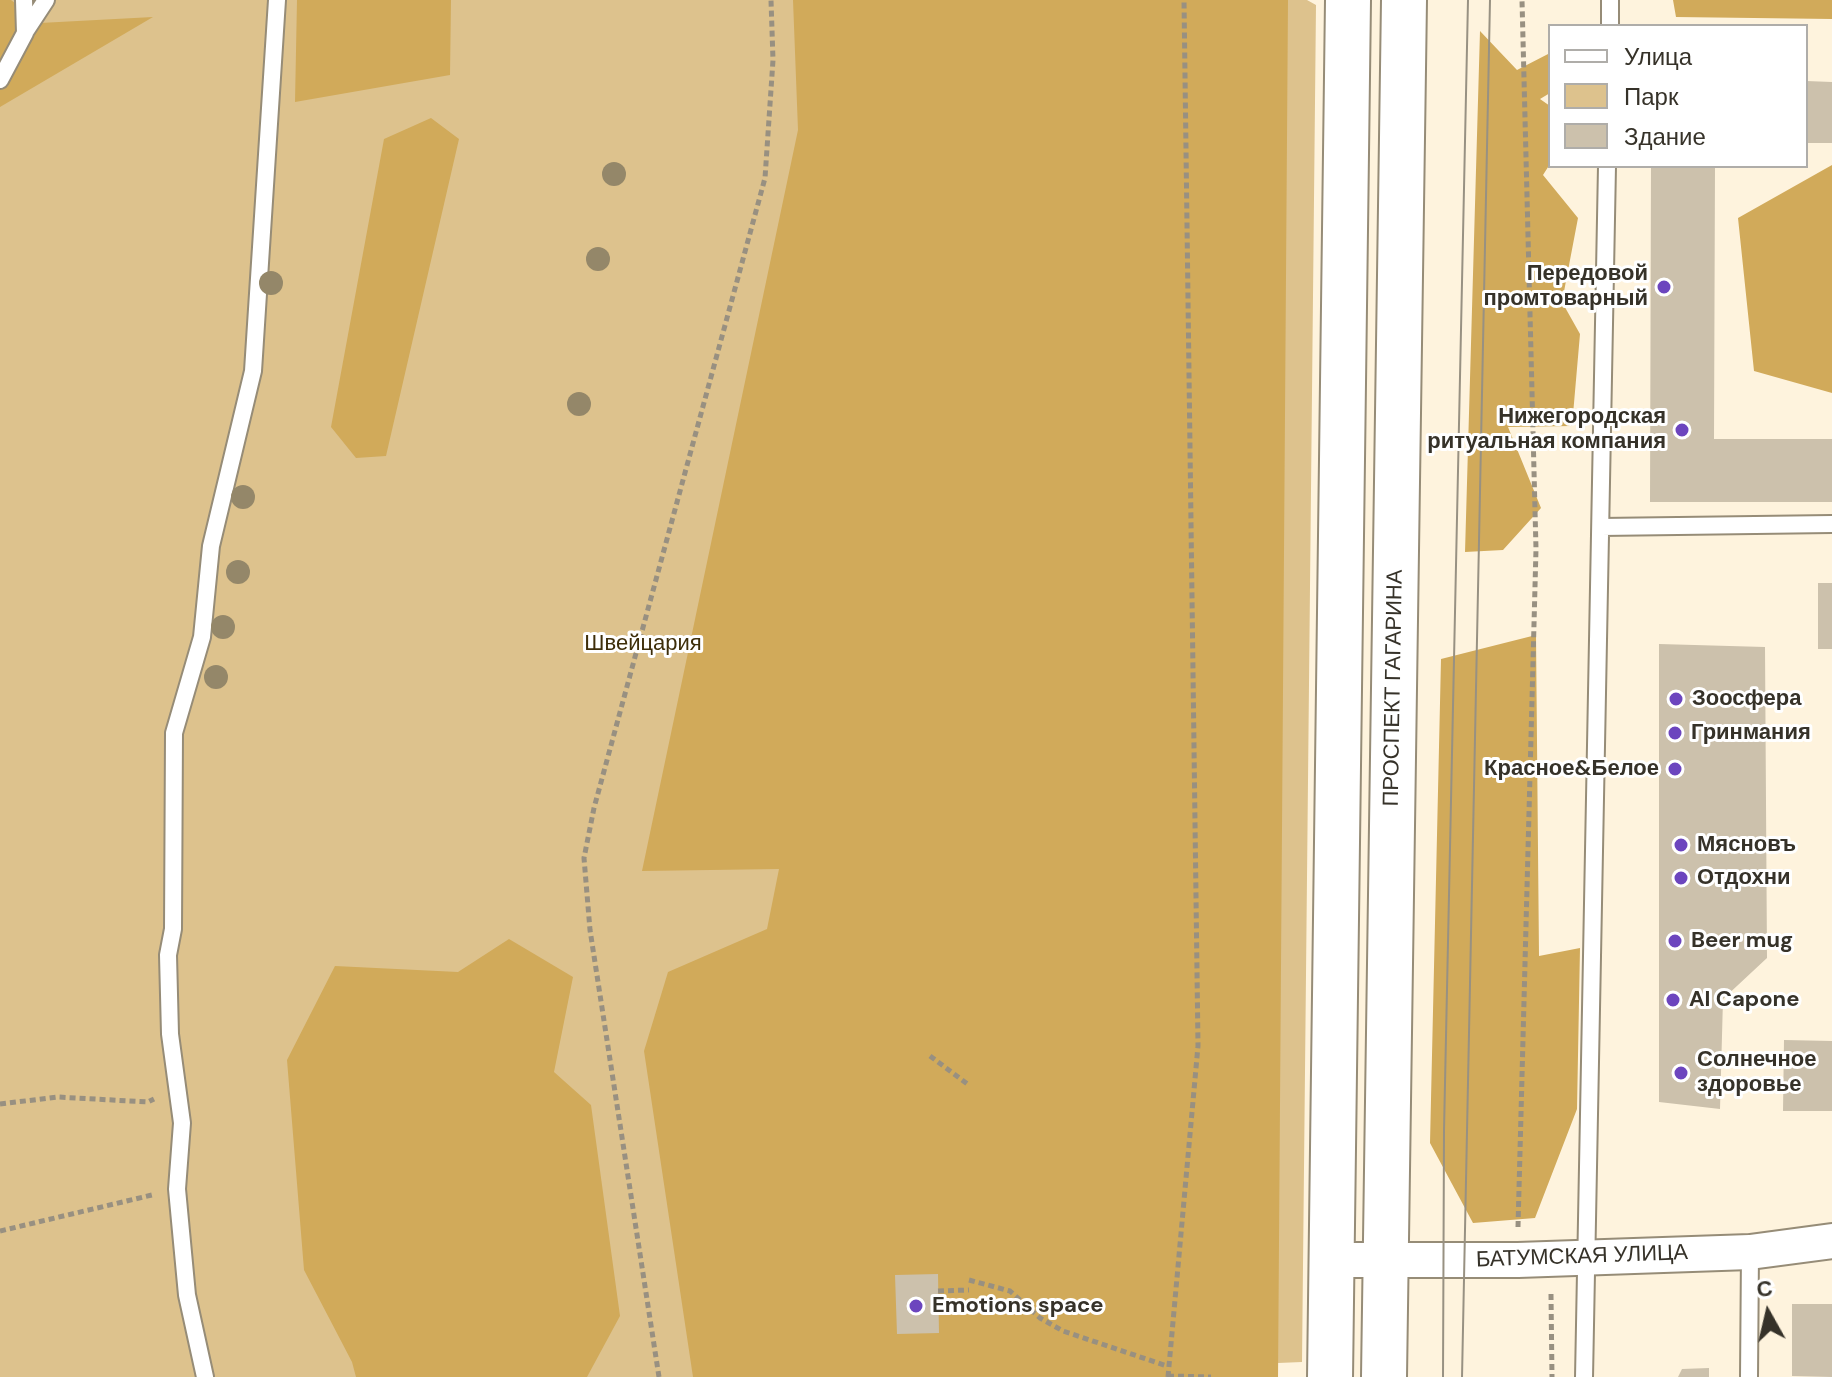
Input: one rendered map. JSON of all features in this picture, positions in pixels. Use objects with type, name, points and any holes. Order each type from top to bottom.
[{"type":"main road","points":[[1330,1377],[1348,0]]},
{"type":"main road","name":"ПРОСПЕКТ ГАГАРИНА","points":[[1384,1377],[1404,0]]},
{"type":"street","name":"БАТУМСКАЯ УЛИЦА","points":[[1331,1260],[1534,1259],[1750,1252],[1832,1241]]},
{"type":"lane","points":[[24,0],[25,33]]},
{"type":"lane","points":[[0,80],[46,0]]},
{"type":"lane","points":[[205,1377],[187,1295],[177,1189],[182,1123],[170,1034],[168,955],[173,929],[174,733],[202,637],[211,546],[253,371],[277,0]]},
{"type":"lane","points":[[1610,0],[1610,24]]},
{"type":"lane","points":[[1584,1377],[1607,168]]},
{"type":"lane","points":[[1601,527],[1832,524]]},
{"type":"lane","points":[[1749,1377],[1750,1252]]},
{"type":"path","points":[[659,1377],[590,930],[584,858],[598,793],[765,178],[773,60],[771,0]]},
{"type":"path","points":[[1184,0],[1198,1046],[1167,1366],[1168,1376],[1211,1377]]},
{"type":"path","points":[[1522,0],[1536,549],[1534,1259],[1552,1377]]},
{"type":"path","points":[[930,1056],[970,1086]]},
{"type":"path","points":[[0,1104],[58,1097],[148,1102],[177,1088]]},
{"type":"path","points":[[0,1231],[177,1189]]},
{"type":"path","points":[[969,1280],[1010,1291],[1040,1318],[1063,1331],[1167,1366]]},
{"type":"path","points":[[938,1291],[969,1290]]},
{"type":"green space","name":"Швейцария","points":[[0,0],[1307,0],[1316,5],[1302,1362],[1278,1363],[1278,1377],[0,1377]]},
{"type":"shaded area","points":[[0,0],[11,0],[40,23],[153,17],[0,107]]},
{"type":"shaded area","points":[[297,0],[451,0],[450,75],[295,102]]},
{"type":"shaded area","points":[[793,0],[1288,0],[1278,1377],[693,1377],[644,1051],[668,972],[767,929],[779,869],[642,871],[798,130]]},
{"type":"shaded area","points":[[1673,0],[1832,0],[1832,19],[1676,17]]},
{"type":"shaded area","points":[[1480,31],[1517,70],[1548,54],[1548,94],[1540,99],[1548,105],[1548,167],[1543,175],[1578,218],[1562,302],[1580,334],[1572,426],[1508,427],[1541,508],[1503,550],[1465,552]]},
{"type":"shaded area","points":[[431,118],[459,139],[386,456],[356,458],[331,427],[384,139]]},
{"type":"shaded area","points":[[1832,165],[1832,393],[1754,371],[1738,218]]},
{"type":"shaded area","points":[[1536,635],[1539,956],[1580,948],[1577,1109],[1535,1218],[1473,1223],[1430,1143],[1441,659]]},
{"type":"shaded area","points":[[509,939],[573,977],[554,1072],[591,1105],[620,1316],[587,1377],[356,1377],[352,1362],[304,1270],[287,1060],[335,966],[458,972]]},
{"type":"building","points":[[1808,81],[1832,82],[1832,143],[1808,143]]},
{"type":"building","points":[[1651,168],[1715,168],[1714,439],[1832,439],[1832,502],[1650,502]]},
{"type":"building","points":[[1818,583],[1832,583],[1832,649],[1818,649]]},
{"type":"building","points":[[1659,644],[1765,647],[1767,958],[1723,999],[1720,1109],[1659,1102]]},
{"type":"building","points":[[1784,1040],[1832,1041],[1832,1111],[1783,1111]]},
{"type":"building","points":[[938,1274],[939,1333],[897,1334],[895,1275]]},
{"type":"building","points":[[1792,1304],[1832,1304],[1832,1377],[1792,1376]]},
{"type":"building","points":[[1709,1368],[1709,1377],[1678,1377],[1682,1369]]},
{"type":"tram line","points":[[1443,1377],[1444,1130],[1468,0]]},
{"type":"tram line","points":[[1462,1377],[1490,0]]},
{"type":"place","name":"Передовой промтоварный","points":[[1664,287]]},
{"type":"place","name":"Нижегородская ритуальная компания","points":[[1682,430]]},
{"type":"place","name":"Зоосфера","points":[[1676,699]]},
{"type":"place","name":"Гринмания","points":[[1675,733]]},
{"type":"place","name":"Красное&Белое","points":[[1675,769]]},
{"type":"place","name":"Мясновъ","points":[[1681,845]]},
{"type":"place","name":"Отдохни","points":[[1681,878]]},
{"type":"place","name":"Beer mug","points":[[1675,941]]},
{"type":"place","name":"Al Capone","points":[[1673,1000]]},
{"type":"place","name":"Солнечное здоровье","points":[[1681,1073]]},
{"type":"place","name":"Emotions space","points":[[916,1306]]}]
